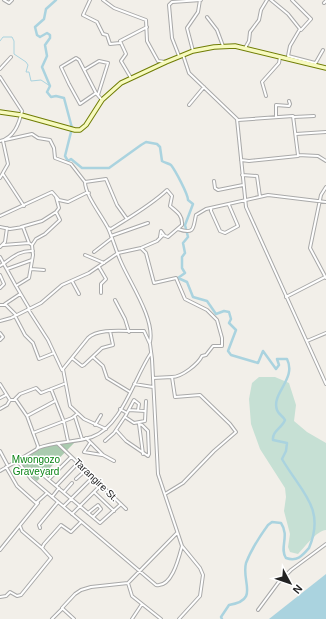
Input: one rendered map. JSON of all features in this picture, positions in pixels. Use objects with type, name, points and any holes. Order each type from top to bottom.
[{"type":"main road","points":[[0,112],[21,115],[71,130],[83,128],[102,100],[114,88],[131,78],[181,55],[193,51],[222,46],[245,48],[315,64],[326,68]]},
{"type":"street","points":[[4,0],[9,3],[12,0]]},
{"type":"street","points":[[90,0],[83,15],[97,22],[103,34],[107,35],[110,44],[120,43],[124,38],[146,27]]},
{"type":"street","points":[[103,0],[114,8],[145,20],[147,41],[155,58],[159,62],[166,62]]},
{"type":"street","points":[[193,51],[188,28],[198,12],[201,0],[172,2],[169,4],[172,38],[188,71],[238,120],[244,201],[326,384]]},
{"type":"street","points":[[245,48],[249,41],[250,32],[259,20],[261,10],[267,0]]},
{"type":"street","points":[[271,0],[288,14],[300,30]]},
{"type":"street","points":[[292,0],[311,19],[300,30],[290,46],[288,56],[315,64],[323,50]]},
{"type":"street","points":[[207,17],[217,30],[222,46]]},
{"type":"street","points":[[120,43],[126,54],[121,61],[131,78]]},
{"type":"street","points":[[266,96],[262,82],[279,63],[280,56]]},
{"type":"street","points":[[0,69],[11,58]]},
{"type":"street","points":[[96,93],[80,104],[61,68],[62,66],[77,58],[96,93],[102,100]]},
{"type":"street","points":[[84,70],[99,61],[108,63],[98,95]]},
{"type":"street","points":[[0,77],[20,105],[22,111],[15,131],[3,141]]},
{"type":"street","points":[[189,105],[204,88]]},
{"type":"street","points":[[276,117],[276,105],[289,106],[289,101]]},
{"type":"street","points":[[238,120],[314,116]]},
{"type":"street","points":[[294,117],[297,152],[299,156]]},
{"type":"street","points":[[296,134],[326,132]]},
{"type":"street","points":[[3,141],[32,134],[38,138],[50,140],[54,148],[55,158],[71,164],[85,182],[96,209],[108,228],[148,322],[151,337],[150,344],[158,474],[177,535],[182,546],[200,568],[204,579],[200,596],[179,619]]},
{"type":"street","points":[[0,178],[8,164],[3,141]]},
{"type":"street","points":[[241,159],[244,162],[299,156],[318,156],[326,161]]},
{"type":"street","points":[[3,174],[24,206]]},
{"type":"street","points":[[242,175],[256,176],[260,196]]},
{"type":"street","points":[[85,182],[106,179],[117,205],[128,219]]},
{"type":"street","points":[[214,181],[215,188],[218,190],[243,185]]},
{"type":"street","points":[[286,297],[325,276],[310,248],[321,195],[326,187]]},
{"type":"street","points":[[0,321],[41,302],[62,284],[72,281],[99,267],[118,253],[141,248],[157,241],[164,235],[168,237],[182,225],[182,221],[175,209],[170,206],[172,196],[168,190],[128,219],[111,228],[108,228]]},
{"type":"street","points":[[0,216],[52,192],[59,200],[68,202],[89,193]]},
{"type":"street","points":[[178,229],[190,231],[195,224],[196,215],[211,208],[260,196],[268,195],[326,202]]},
{"type":"street","points":[[0,227],[20,227],[42,222],[59,208],[56,197]]},
{"type":"street","points":[[211,208],[210,211],[220,231],[225,233],[238,226],[229,204]]},
{"type":"street","points":[[16,286],[28,278],[31,269],[33,251],[32,245],[37,238],[45,234],[60,220],[56,212]]},
{"type":"street","points":[[94,252],[112,237],[148,223]]},
{"type":"street","points":[[20,227],[24,229],[29,243]]},
{"type":"street","points":[[0,247],[3,244],[8,228]]},
{"type":"street","points":[[3,244],[29,243],[32,245]]},
{"type":"street","points":[[141,248],[146,252],[154,283],[176,278],[185,299],[207,310],[217,320],[222,338],[222,346],[213,346],[198,362],[177,377],[153,377]]},
{"type":"street","points":[[0,266],[19,253],[33,251]]},
{"type":"street","points":[[85,255],[104,263]]},
{"type":"street","points":[[0,257],[5,263],[20,294],[54,353],[62,370],[69,404],[78,414],[95,425],[106,429]]},
{"type":"street","points":[[7,269],[32,260]]},
{"type":"street","points":[[99,267],[106,279],[101,284],[101,293]]},
{"type":"street","points":[[31,269],[44,270]]},
{"type":"street","points":[[0,276],[4,284],[0,288]]},
{"type":"street","points":[[72,281],[79,294]]},
{"type":"street","points":[[4,305],[20,294]]},
{"type":"street","points":[[116,300],[129,332]]},
{"type":"street","points":[[0,305],[8,307],[15,315],[25,335],[33,343],[39,359],[54,353]]},
{"type":"street","points":[[72,358],[83,366],[102,348],[113,345],[110,331]]},
{"type":"street","points":[[62,370],[89,336],[99,332],[140,331],[145,335],[150,344]]},
{"type":"street","points":[[0,332],[3,337],[0,340]]},
{"type":"street","points":[[307,341],[326,333]]},
{"type":"street","points":[[0,471],[38,448],[86,438],[106,429],[130,392],[151,352]]},
{"type":"street","points":[[93,357],[103,366],[107,378],[130,392]]},
{"type":"street","points":[[165,494],[183,483],[219,445],[236,432],[230,424],[200,395],[175,398],[171,377]]},
{"type":"street","points":[[0,384],[6,396],[10,400]]},
{"type":"street","points":[[0,409],[20,394],[36,388],[41,393],[64,384]]},
{"type":"street","points":[[133,385],[140,384],[153,386]]},
{"type":"street","points":[[51,389],[64,422],[68,441]]},
{"type":"street","points":[[0,398],[6,396]]},
{"type":"street","points":[[14,399],[27,416],[38,448]]},
{"type":"street","points":[[105,440],[116,430],[135,400],[139,404],[138,410]]},
{"type":"street","points":[[27,416],[55,401]]},
{"type":"street","points":[[139,424],[146,421],[146,401]]},
{"type":"street","points":[[120,409],[127,413]]},
{"type":"street","points":[[128,410],[145,411]]},
{"type":"street","points":[[33,433],[64,422],[78,414]]},
{"type":"street","points":[[95,425],[101,415]]},
{"type":"street","points":[[75,417],[82,439]]},
{"type":"street","points":[[125,417],[128,420]]},
{"type":"street","points":[[116,430],[121,437],[143,454],[149,455],[147,429],[139,424],[128,420],[123,420]]},
{"type":"street","points":[[139,424],[143,454]]},
{"type":"street","points":[[86,438],[103,455],[114,461]]},
{"type":"street","name":"Tarangire St.","points":[[57,443],[126,509]]},
{"type":"street","points":[[90,443],[84,452],[103,455]]},
{"type":"street","points":[[136,448],[142,445],[149,446]]},
{"type":"street","points":[[0,450],[17,486],[38,504]]},
{"type":"street","points":[[49,479],[71,457]]},
{"type":"street","points":[[17,460],[29,477],[156,585],[163,584],[172,576],[182,546]]},
{"type":"street","points":[[56,486],[78,464]]},
{"type":"street","points":[[76,479],[86,470]]},
{"type":"street","points":[[43,474],[101,524],[121,504]]},
{"type":"street","points":[[64,506],[93,477]]},
{"type":"street","points":[[64,492],[72,483]]},
{"type":"street","points":[[72,514],[101,485]]},
{"type":"street","points":[[52,497],[59,488]]},
{"type":"street","points":[[94,492],[114,511]]},
{"type":"street","points":[[0,550],[47,493]]},
{"type":"street","points":[[40,528],[39,525],[58,502]]},
{"type":"street","points":[[88,513],[98,504],[101,509],[93,517]]},
{"type":"street","points":[[42,548],[61,525],[71,532],[81,522]]},
{"type":"street","points":[[0,597],[5,597],[10,592],[17,596],[21,595],[51,558],[22,531],[20,526]]},
{"type":"street","points":[[52,619],[74,594],[81,590],[91,587],[128,583],[177,535]]},
{"type":"street","points":[[258,610],[278,583],[291,570],[326,544]]},
{"type":"street","points":[[128,583],[132,596],[161,619]]},
{"type":"street","points":[[132,619],[142,604]]},
{"type":"street","points":[[62,608],[74,619]]},
{"type":"green space","points":[[259,377],[275,377],[289,383],[296,405],[294,421],[307,432],[326,443],[326,530],[318,533],[298,554],[290,552],[288,547],[290,534],[284,511],[286,497],[285,488],[260,449],[251,424],[249,399],[252,383]]},
{"type":"green space","name":"Mwongozo Graveyard","points":[[75,442],[37,481],[28,474],[19,461],[45,446]]},
{"type":"water","points":[[326,574],[326,619],[269,619]]},
{"type":"waterway","points":[[56,0],[46,9],[44,19],[35,27],[37,35],[40,37],[47,33],[50,35],[50,38],[45,45],[47,56],[42,67],[50,86],[47,92],[51,97],[56,96],[64,98],[72,128],[65,156],[68,161],[71,159],[82,168],[109,168],[146,142],[157,144],[160,147],[162,161],[171,165],[184,188],[188,200],[193,204],[185,225],[188,237],[183,243],[185,253],[182,257],[182,268],[185,273],[178,278],[187,282],[193,297],[207,301],[216,314],[224,311],[229,312],[231,319],[229,323],[236,330],[228,351],[231,355],[258,363],[263,351],[276,369],[279,365],[277,359],[287,359],[289,366],[287,379],[277,398],[276,404],[278,412],[285,420],[274,434],[273,440],[287,443],[286,451],[282,459],[309,501],[315,522],[314,534],[309,548],[304,554],[299,558],[290,559],[286,558],[284,554],[285,533],[281,523],[272,522],[268,525],[250,553],[246,563],[245,570],[247,595],[238,603],[229,605],[221,617],[222,619]]},
{"type":"waterway","points":[[0,41],[3,37],[12,37],[14,41],[14,54],[28,65],[26,72],[29,72],[31,81],[41,80],[50,86]]}]
